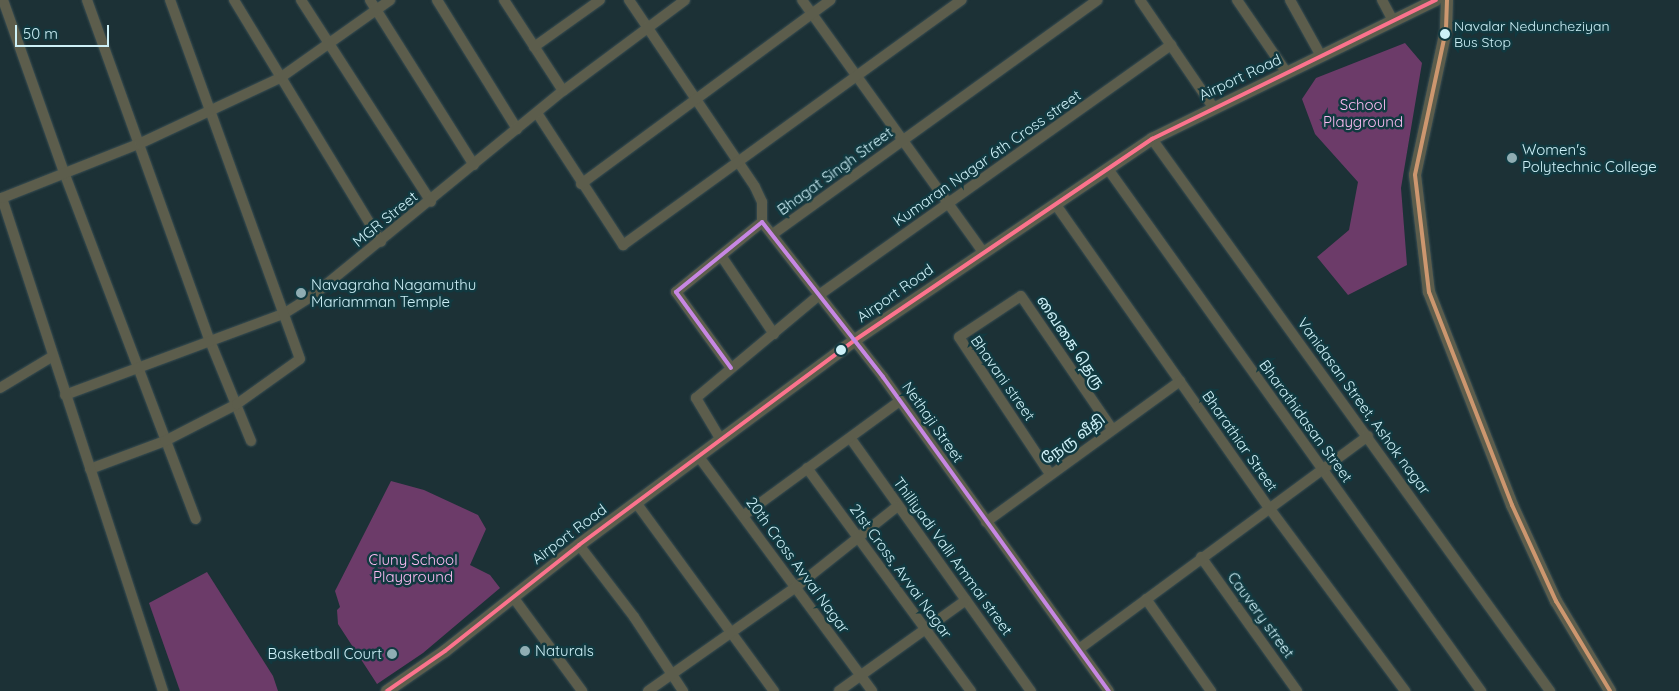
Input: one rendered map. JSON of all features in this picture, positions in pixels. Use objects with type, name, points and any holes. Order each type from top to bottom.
[{"type":"street","points":[[3,0],[64,175],[196,519]]},
{"type":"street","points":[[87,0],[141,143],[210,341],[251,441]]},
{"type":"street","points":[[90,468],[166,441],[237,404],[300,359],[285,313],[209,111],[170,0]]},
{"type":"street","points":[[234,0],[381,242]]},
{"type":"street","points":[[301,0],[326,42],[430,202]]},
{"type":"street","points":[[163,691],[1,196],[64,175],[141,143],[280,78],[373,4],[390,0]]},
{"type":"street","points":[[437,0],[517,129]]},
{"type":"street","points":[[504,0],[562,91]]},
{"type":"street","points":[[534,47],[600,0]]},
{"type":"street","points":[[629,0],[738,160],[762,202],[762,222],[773,234]]},
{"type":"street","name":"MGR Street","points":[[65,395],[285,313],[381,242],[562,91],[685,0]]},
{"type":"street","points":[[802,0],[983,252]]},
{"type":"street","points":[[581,184],[831,0]]},
{"type":"street","points":[[537,113],[622,245],[855,74],[962,0]]},
{"type":"street","name":"Bhagat Singh Street","points":[[855,340],[773,234],[1098,0]]},
{"type":"street","points":[[1140,0],[1213,107]]},
{"type":"street","points":[[1236,0],[1287,73]]},
{"type":"street","points":[[1290,0],[1321,56]]},
{"type":"street","points":[[1382,0],[1393,21]]},
{"type":"street","points":[[1447,0],[1446,30],[1415,175],[1429,292],[1512,505],[1548,584],[1610,691]]},
{"type":"street","name":"Airport Road","points":[[391,690],[580,545],[855,340],[1152,139],[1213,107],[1287,73],[1432,1]]},
{"type":"street","points":[[373,4],[474,165]]},
{"type":"street","name":"Kumaran Nagar 6th Cross street","points":[[819,295],[1171,45]]},
{"type":"street","name":"Vanidasan Street, Ashok nagar","points":[[1152,139],[1368,436],[1550,691]]},
{"type":"street","name":"Bharathidasan Street","points":[[1108,169],[1482,691]]},
{"type":"street","name":"Bharathiar Street","points":[[1056,205],[1270,508],[1405,691]]},
{"type":"street","points":[[731,368],[676,292],[722,257],[762,222]]},
{"type":"street","points":[[722,257],[774,334]]},
{"type":"street","points":[[721,440],[696,398],[819,295]]},
{"type":"street","name":"வைகை தெரு","points":[[1021,296],[1112,429]]},
{"type":"street","name":"Bhavani street","points":[[1021,296],[958,339],[1050,474]]},
{"type":"street","name":"Nethaji Street","points":[[855,340],[1109,691]]},
{"type":"street","points":[[2,384],[53,356]]},
{"type":"street","name":"நேரு வீதி","points":[[986,522],[1180,381]]},
{"type":"street","points":[[744,515],[807,468],[851,439],[900,401]]},
{"type":"street","points":[[1079,648],[1368,436]]},
{"type":"street","name":"Thilliyadi Valli Ammai street","points":[[851,439],[1031,691]]},
{"type":"street","name":"20th Cross Avvai Nagar","points":[[699,457],[744,515],[872,691]]},
{"type":"street","name":"21st Cross, Avvai Nagar","points":[[807,468],[971,691]]},
{"type":"street","points":[[637,504],[730,634],[774,691]]},
{"type":"street","points":[[648,691],[796,587],[898,506]]},
{"type":"street","points":[[580,545],[634,617],[683,691]]},
{"type":"street","name":"Cauvery street","points":[[1201,557],[1297,691]]},
{"type":"street","points":[[513,597],[582,691]]},
{"type":"street","points":[[1146,599],[1212,691]]},
{"type":"street","points":[[839,691],[966,600]]},
{"type":"green space","name":"School Playground","points":[[1405,43],[1422,63],[1401,188],[1407,265],[1348,295],[1317,257],[1349,230],[1358,182],[1315,134],[1302,99],[1316,78]]},
{"type":"green space","name":"Cluny School Playground","points":[[391,481],[424,490],[478,515],[486,529],[470,565],[490,575],[500,588],[423,653],[377,684],[338,624],[337,610],[340,607],[335,591]]},
{"type":"green space","points":[[207,572],[273,676],[278,691],[180,691],[149,603]]},
{"type":"transit line","points":[[387,691],[445,651],[579,545],[855,340],[1152,139],[1436,0]]},
{"type":"transit line","points":[[1447,0],[1446,30],[1415,175],[1429,292],[1512,505],[1556,601],[1610,691]]},
{"type":"transit line","points":[[731,368],[676,292],[762,222],[883,377],[1109,691]]},
{"type":"place","name":"Navalar Neduncheziyan Bus Stop","points":[[1445,34]]},
{"type":"place","name":"Women's Polytechnic College","points":[[1512,158]]},
{"type":"place","name":"Navagraha Nagamuthu Mariamman Temple","points":[[301,293]]},
{"type":"place","name":"Naturals","points":[[525,651]]},
{"type":"place","name":"Basketball Court","points":[[392,654]]}]
